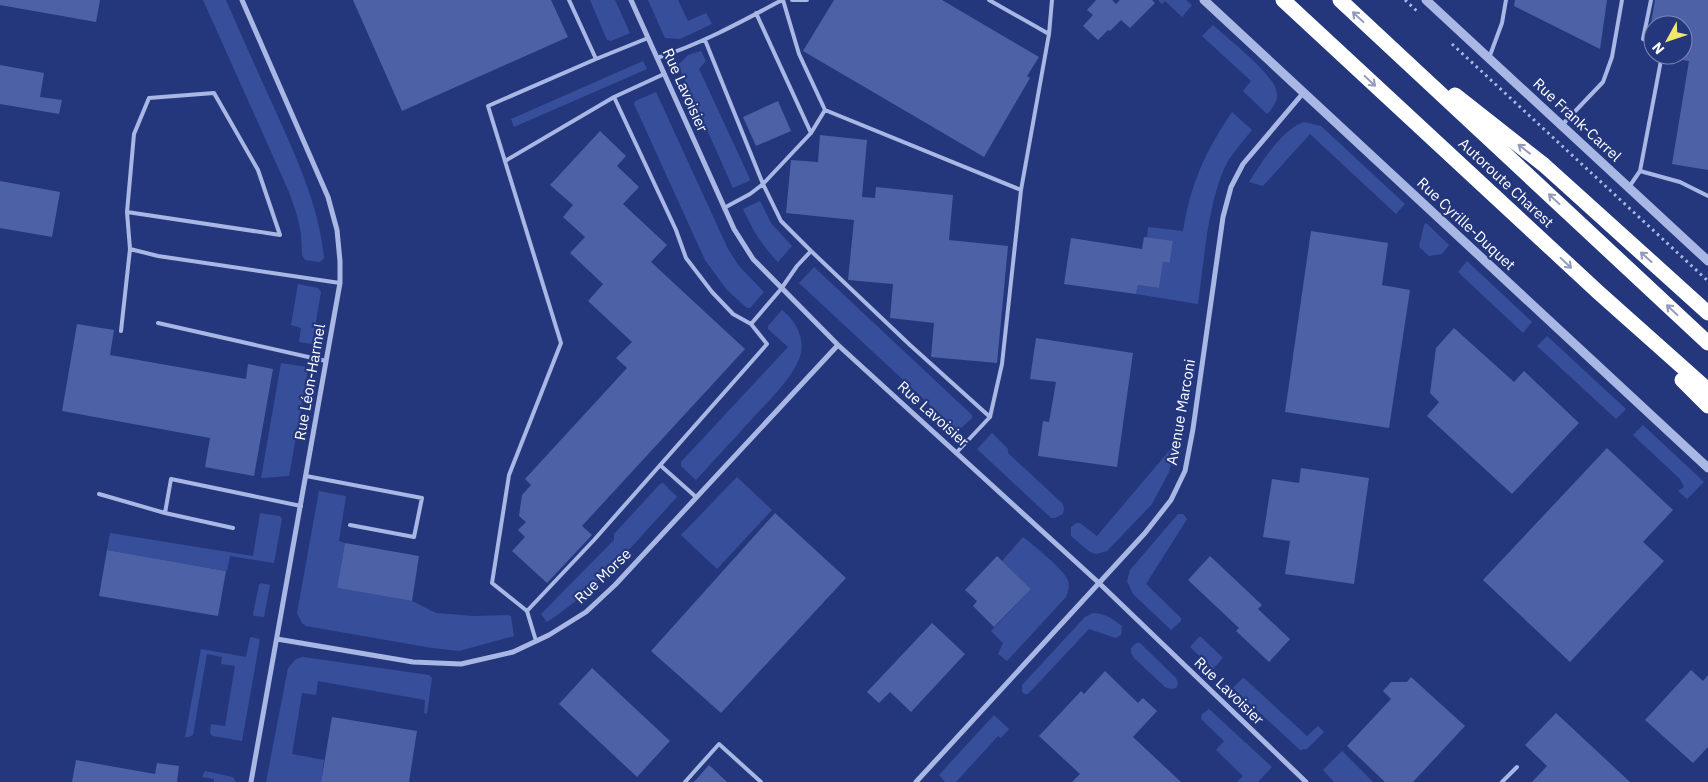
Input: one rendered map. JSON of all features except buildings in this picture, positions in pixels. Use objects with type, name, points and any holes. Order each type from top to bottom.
[{"type":"highway","name":"Autoroute Charest","points":[[1283,0],[1598,292],[1708,390]]},
{"type":"highway","name":"Autoroute Charest","points":[[1340,0],[1708,343]]},
{"type":"highway","points":[[1374,32],[1544,165],[1708,313]]},
{"type":"highway","points":[[1598,292],[1708,406]]},
{"type":"street","name":"Rue Léon-Harmel","points":[[242,0],[328,197],[337,230],[340,261],[340,283],[251,782]]},
{"type":"street","name":"Rue Lavoisier","points":[[631,0],[724,208],[734,229],[753,259],[838,345],[1099,583],[1306,782]]},
{"type":"street","name":"Rue Cyrille-Duquet","points":[[1204,0],[1708,468]]},
{"type":"street","name":"Rue Frank-Carrel","points":[[1426,0],[1708,261]]},
{"type":"street","name":"Avenue Marconi","points":[[916,782],[1145,533],[1171,500],[1185,472],[1193,429],[1223,217],[1231,187],[1243,164],[1304,92]]},
{"type":"street","name":"Rue Morse","points":[[277,639],[413,662],[461,664],[513,652],[536,641],[586,612],[615,585],[838,345]]},
{"type":"lane","points":[[569,0],[596,59]]},
{"type":"lane","points":[[657,58],[705,40],[782,0],[799,54],[825,110],[1021,190]]},
{"type":"lane","points":[[792,0],[807,0]]},
{"type":"lane","points":[[989,0],[1049,34]]},
{"type":"lane","points":[[956,453],[990,417],[1002,364],[1021,190],[1049,34],[1052,0]]},
{"type":"lane","points":[[1489,58],[1502,24],[1506,0]]},
{"type":"lane","points":[[1562,125],[1603,82],[1612,57],[1622,0]]},
{"type":"lane","points":[[1648,15],[1651,0]]},
{"type":"lane","points":[[756,13],[811,133]]},
{"type":"lane","points":[[536,641],[527,611],[492,583],[509,475],[560,342],[488,106],[648,38]]},
{"type":"lane","points":[[705,40],[763,184],[781,221],[910,345],[990,417]]},
{"type":"lane","points":[[1629,187],[1640,171],[1660,65]]},
{"type":"lane","points":[[505,161],[614,97],[664,74]]},
{"type":"lane","points":[[121,331],[130,249],[127,212],[134,134],[149,98],[214,93],[258,170],[280,235],[127,212]]},
{"type":"lane","points":[[527,611],[594,540],[767,344],[751,324],[733,314],[712,292],[686,258],[676,230],[614,97]]},
{"type":"lane","points":[[724,208],[750,194],[763,184],[811,133],[825,110]]},
{"type":"lane","points":[[1640,171],[1680,182],[1708,196]]},
{"type":"lane","points":[[130,249],[158,256],[340,283]]},
{"type":"lane","points":[[751,324],[811,251]]},
{"type":"lane","points":[[158,324],[326,361]]},
{"type":"lane","points":[[660,465],[696,497]]},
{"type":"lane","points":[[306,476],[422,498],[414,537],[350,525]]},
{"type":"lane","points":[[165,513],[171,479],[301,506]]},
{"type":"lane","points":[[99,494],[165,513],[234,528]]},
{"type":"lane","points":[[684,782],[719,744],[761,782]]},
{"type":"lane","points":[[1502,782],[1516,768]]},
{"type":"path","points":[[1405,0],[1419,12]]},
{"type":"path","points":[[1446,38],[1708,281]]},
{"type":"shaded area","points":[[203,0],[226,0],[292,147],[306,183],[317,220],[324,258],[320,262],[305,260],[302,255],[301,233],[289,192]]},
{"type":"shaded area","points":[[590,0],[615,0],[630,33],[611,41],[607,40]]},
{"type":"shaded area","points":[[648,0],[678,0],[688,21],[706,13],[712,24],[680,39],[665,38]]},
{"type":"shaded area","points":[[1158,0],[1186,0],[1192,5],[1182,17],[1165,1],[1162,4]]},
{"type":"shaded area","points":[[1213,25],[1258,66],[1273,83],[1277,94],[1276,100],[1274,106],[1267,114],[1243,91],[1251,81],[1202,36]]},
{"type":"shaded area","points":[[701,51],[706,61],[699,69],[750,179],[733,188],[678,65],[688,55]]},
{"type":"shaded area","points":[[643,61],[647,69],[514,127],[511,119]]},
{"type":"shaded area","points":[[656,92],[728,249],[739,266],[764,292],[750,308],[747,308],[727,290],[705,260],[634,104],[635,101]]},
{"type":"shaded area","points":[[1232,112],[1252,130],[1228,161],[1221,176],[1211,211],[1198,304],[1136,294],[1138,285],[1159,288],[1163,262],[1170,263],[1173,242],[1147,238],[1148,227],[1183,231],[1190,198],[1200,168]]},
{"type":"shaded area","points":[[1304,122],[1321,126],[1405,204],[1396,214],[1310,134],[1263,186],[1249,182],[1280,139]]},
{"type":"shaded area","points":[[760,201],[771,223],[792,246],[778,262],[758,237],[743,209]]},
{"type":"shaded area","points":[[1426,223],[1449,245],[1442,254],[1429,256],[1419,247]]},
{"type":"shaded area","points":[[1467,261],[1532,322],[1523,333],[1458,272]]},
{"type":"shaded area","points":[[814,267],[972,415],[972,418],[958,431],[799,283]]},
{"type":"shaded area","points":[[298,284],[318,288],[321,292],[312,344],[299,342],[301,328],[291,325]]},
{"type":"shaded area","points":[[782,310],[795,324],[800,335],[802,347],[798,362],[780,389],[696,480],[681,466],[681,462],[788,347],[768,329],[768,326]]},
{"type":"shaded area","points":[[1547,336],[1626,409],[1616,419],[1537,346]]},
{"type":"shaded area","points":[[281,363],[307,367],[308,369],[289,476],[261,478]]},
{"type":"shaded area","points":[[1643,425],[1704,482],[1687,499],[1678,491],[1684,487],[1680,479],[1633,435]]},
{"type":"shaded area","points":[[992,433],[1008,449],[1008,453],[1062,503],[1064,508],[1063,514],[1051,518],[977,449]]},
{"type":"shaded area","points":[[1177,444],[1169,472],[1152,504],[1107,551],[1096,554],[1090,552],[1071,536],[1071,527],[1076,523],[1080,523],[1097,536],[1174,445]]},
{"type":"shaded area","points":[[737,477],[772,510],[717,569],[681,535]]},
{"type":"shaded area","points":[[663,483],[677,497],[600,580],[566,609],[547,622],[541,614],[614,540],[614,534]]},
{"type":"shaded area","points":[[319,491],[346,496],[339,541],[345,543],[337,588],[412,601],[436,613],[474,616],[509,615],[514,636],[459,651],[306,626],[302,623],[297,613]]},
{"type":"shaded area","points":[[260,513],[280,516],[282,519],[274,563],[230,556],[227,571],[107,550],[110,533],[253,556]]},
{"type":"shaded area","points":[[1178,514],[1183,514],[1187,519],[1146,584],[1181,618],[1181,621],[1171,630],[1133,594],[1127,581],[1130,570]]},
{"type":"shaded area","points":[[1023,537],[1066,576],[1069,587],[1066,597],[1007,661],[998,654],[1003,643],[991,631],[1031,589],[1002,561]]},
{"type":"shaded area","points":[[261,583],[270,585],[264,617],[254,616],[253,614]]},
{"type":"shaded area","points":[[1093,613],[1109,617],[1122,626],[1121,635],[1116,638],[1089,629],[1028,694],[1024,694],[1022,685],[1085,617]]},
{"type":"shaded area","points":[[251,637],[260,639],[242,741],[213,736],[210,733],[211,724],[225,726],[235,666],[221,664],[222,657],[207,654],[193,735],[185,737],[201,649],[246,657]]},
{"type":"shaded area","points":[[1199,637],[1222,657],[1213,669],[1190,647]]},
{"type":"shaded area","points":[[1136,643],[1140,643],[1176,678],[1178,684],[1176,688],[1165,687],[1134,658],[1131,648]]},
{"type":"shaded area","points":[[303,657],[429,675],[432,678],[427,714],[424,713],[425,700],[318,681],[316,695],[302,693],[292,754],[324,760],[321,782],[266,782],[288,668],[296,659]]},
{"type":"shaded area","points":[[1244,678],[1307,736],[1318,726],[1324,732],[1307,749],[1300,750],[1233,688]]},
{"type":"shaded area","points":[[1209,709],[1272,767],[1258,782],[1237,782],[1243,776],[1216,750],[1224,741],[1202,720],[1202,714]]},
{"type":"shaded area","points":[[994,715],[1009,729],[1001,738],[998,736],[956,782],[945,782],[939,775]]},
{"type":"shaded area","points":[[1342,751],[1373,782],[1334,782],[1323,770]]},
{"type":"shaded area","points":[[205,771],[233,777],[236,782],[214,782],[214,779],[202,777]]}]
